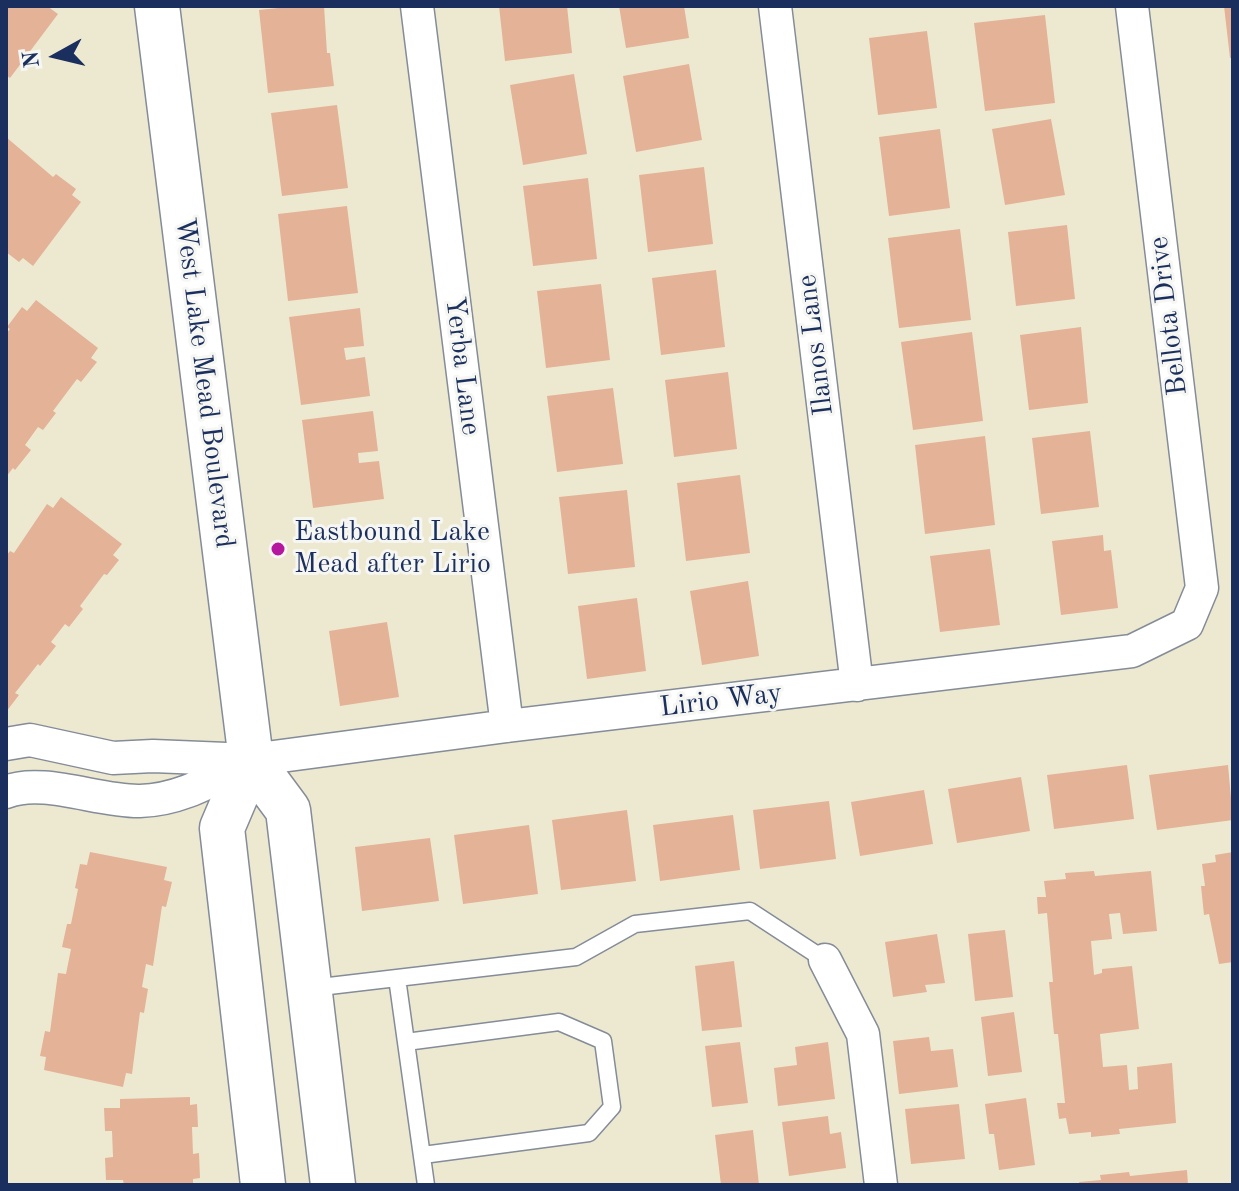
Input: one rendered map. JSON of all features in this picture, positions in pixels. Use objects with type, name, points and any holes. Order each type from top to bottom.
[{"type":"main road","name":"West Lake Mead Boulevard","points":[[157,6],[251,760],[288,810],[333,1185]]},
{"type":"main road","points":[[251,760],[222,828],[263,1185]]},
{"type":"street","name":"Yerba Lane","points":[[417,6],[507,726]]},
{"type":"street","name":"Ilanos Lane","points":[[775,6],[857,685]]},
{"type":"street","name":"Bellota Drive","points":[[1132,6],[1202,588],[1187,624]]},
{"type":"street","name":"Lirio Way","points":[[251,760],[1132,651],[1187,624]]},
{"type":"street","points":[[6,744],[30,740],[109,778],[141,801],[184,795],[251,760]]},
{"type":"street","points":[[6,792],[14,788],[45,788],[109,778],[153,756],[251,760]]},
{"type":"street","points":[[825,960],[863,1034],[881,1185]]},
{"type":"lane","points":[[310,988],[576,957],[635,924],[750,911],[825,960]]},
{"type":"lane","points":[[397,978],[426,1185]]},
{"type":"lane","points":[[406,1042],[559,1022],[603,1041],[605,1054],[612,1107],[589,1133],[423,1155]]},
{"type":"building","points":[[6,6],[47,6],[58,14],[10,78],[6,75]]},
{"type":"building","points":[[324,6],[327,53],[330,53],[334,86],[268,93],[259,10]]},
{"type":"building","points":[[499,6],[567,6],[572,53],[505,61]]},
{"type":"building","points":[[619,6],[684,6],[689,38],[626,48]]},
{"type":"building","points":[[1224,6],[1233,6],[1233,58],[1230,58]]},
{"type":"building","points":[[1045,15],[1055,103],[985,111],[974,23]]},
{"type":"building","points":[[927,31],[937,108],[878,115],[869,38]]},
{"type":"building","points":[[689,64],[702,140],[636,152],[623,76]]},
{"type":"building","points":[[574,74],[587,154],[523,165],[510,85]]},
{"type":"building","points":[[337,105],[348,188],[282,196],[271,113]]},
{"type":"building","points":[[1051,119],[1065,195],[1005,205],[992,129]]},
{"type":"building","points":[[940,129],[950,208],[889,216],[879,137]]},
{"type":"building","points":[[6,137],[53,177],[56,174],[76,189],[72,195],[81,202],[33,266],[23,258],[19,262],[6,252]]},
{"type":"building","points":[[704,167],[713,244],[648,252],[639,175]]},
{"type":"building","points":[[588,178],[597,259],[533,266],[523,186]]},
{"type":"building","points":[[347,206],[358,293],[288,301],[278,214]]},
{"type":"building","points":[[1067,225],[1075,299],[1016,306],[1008,232]]},
{"type":"building","points":[[960,229],[971,320],[899,328],[888,238]]},
{"type":"building","points":[[716,270],[725,347],[661,355],[652,278]]},
{"type":"building","points":[[601,284],[610,360],[546,368],[537,291]]},
{"type":"building","points":[[36,300],[98,348],[91,358],[97,362],[81,382],[77,379],[43,430],[38,427],[25,445],[31,450],[6,477],[6,334],[10,329],[7,327],[22,307],[27,311]]},
{"type":"building","points":[[360,308],[364,346],[344,348],[346,360],[365,357],[370,396],[301,405],[289,317]]},
{"type":"building","points":[[1081,327],[1088,403],[1029,410],[1020,335]]},
{"type":"building","points":[[972,332],[983,421],[913,430],[901,342]]},
{"type":"building","points":[[728,372],[737,449],[674,457],[665,380]]},
{"type":"building","points":[[613,388],[623,464],[557,472],[547,396]]},
{"type":"building","points":[[373,411],[378,451],[358,453],[359,463],[379,461],[384,499],[313,508],[302,420]]},
{"type":"building","points":[[1090,431],[1099,507],[1041,514],[1032,438]]},
{"type":"building","points":[[985,436],[995,525],[925,534],[915,445]]},
{"type":"building","points":[[740,475],[750,553],[686,561],[677,483]]},
{"type":"building","points":[[627,490],[635,567],[568,574],[559,497]]},
{"type":"building","points":[[61,497],[122,544],[113,555],[119,560],[80,606],[83,609],[69,627],[65,624],[51,642],[56,646],[15,693],[19,695],[6,712],[6,556],[10,551],[14,553],[47,504],[53,508]]},
{"type":"building","points":[[1103,535],[1104,551],[1111,550],[1118,608],[1061,615],[1052,541]]},
{"type":"building","points":[[990,549],[1000,625],[940,632],[930,556]]},
{"type":"building","points":[[748,581],[759,656],[702,665],[690,591]]},
{"type":"building","points":[[637,598],[646,671],[587,679],[578,606]]},
{"type":"building","points":[[387,622],[399,697],[340,706],[329,631]]},
{"type":"building","points":[[1127,765],[1134,819],[1054,829],[1047,775]]},
{"type":"building","points":[[1228,765],[1233,820],[1157,830],[1149,775]]},
{"type":"building","points":[[1021,777],[1030,831],[957,843],[948,789]]},
{"type":"building","points":[[924,790],[933,844],[860,856],[851,802]]},
{"type":"building","points":[[829,801],[836,859],[760,869],[753,810]]},
{"type":"building","points":[[627,810],[636,881],[561,890],[552,820]]},
{"type":"building","points":[[733,815],[740,870],[660,881],[653,825]]},
{"type":"building","points":[[529,825],[538,894],[463,904],[454,835]]},
{"type":"building","points":[[430,838],[439,901],[362,911],[355,847]]},
{"type":"building","points":[[90,852],[167,867],[164,880],[172,882],[166,907],[162,906],[153,966],[146,964],[142,987],[148,989],[144,1013],[140,1012],[132,1074],[126,1073],[123,1087],[44,1070],[46,1057],[40,1056],[45,1031],[50,1032],[58,973],[66,974],[71,949],[62,947],[67,924],[71,924],[80,864],[87,865]]},
{"type":"building","points":[[1233,852],[1233,962],[1219,964],[1209,914],[1204,915],[1202,864],[1216,862],[1215,855]]},
{"type":"building","points":[[1094,871],[1095,876],[1151,871],[1157,931],[1123,934],[1120,913],[1109,914],[1112,939],[1091,941],[1094,975],[1102,973],[1102,969],[1132,966],[1139,1029],[1100,1034],[1103,1067],[1127,1065],[1129,1090],[1138,1089],[1137,1067],[1172,1063],[1176,1123],[1119,1129],[1120,1134],[1091,1137],[1091,1132],[1069,1134],[1066,1118],[1059,1119],[1057,1103],[1065,1103],[1049,982],[1053,982],[1047,913],[1038,914],[1037,897],[1046,897],[1044,881],[1066,879],[1065,873]]},
{"type":"building","points":[[1005,930],[1013,997],[975,1001],[968,934]]},
{"type":"building","points":[[937,934],[945,983],[925,985],[927,992],[893,997],[885,942]]},
{"type":"building","points":[[734,961],[742,1027],[702,1031],[695,966]]},
{"type":"building","points":[[1014,1012],[1022,1072],[988,1076],[981,1017]]},
{"type":"building","points":[[929,1037],[931,1051],[953,1049],[958,1087],[899,1094],[893,1041]]},
{"type":"building","points":[[740,1042],[748,1103],[712,1107],[705,1046]]},
{"type":"building","points":[[828,1042],[835,1099],[778,1106],[774,1068],[797,1065],[795,1047]]},
{"type":"building","points":[[190,1097],[190,1105],[197,1104],[198,1127],[192,1127],[193,1154],[199,1153],[200,1178],[193,1179],[193,1185],[124,1185],[123,1180],[106,1180],[105,1158],[113,1157],[112,1131],[105,1131],[104,1108],[120,1108],[120,1099]]},
{"type":"building","points":[[1026,1098],[1035,1165],[999,1170],[994,1134],[989,1134],[985,1104]]},
{"type":"building","points":[[959,1104],[965,1159],[911,1164],[905,1109]]},
{"type":"building","points":[[828,1116],[830,1134],[841,1132],[846,1168],[789,1176],[782,1122]]},
{"type":"building","points":[[753,1130],[759,1185],[721,1185],[715,1135]]},
{"type":"building","points":[[1187,1170],[1188,1185],[1080,1185],[1079,1182],[1101,1180],[1100,1175],[1129,1172],[1130,1176]]},
{"type":"place","name":"Eastbound Lake Mead after Lirio","points":[[278,549]]}]
